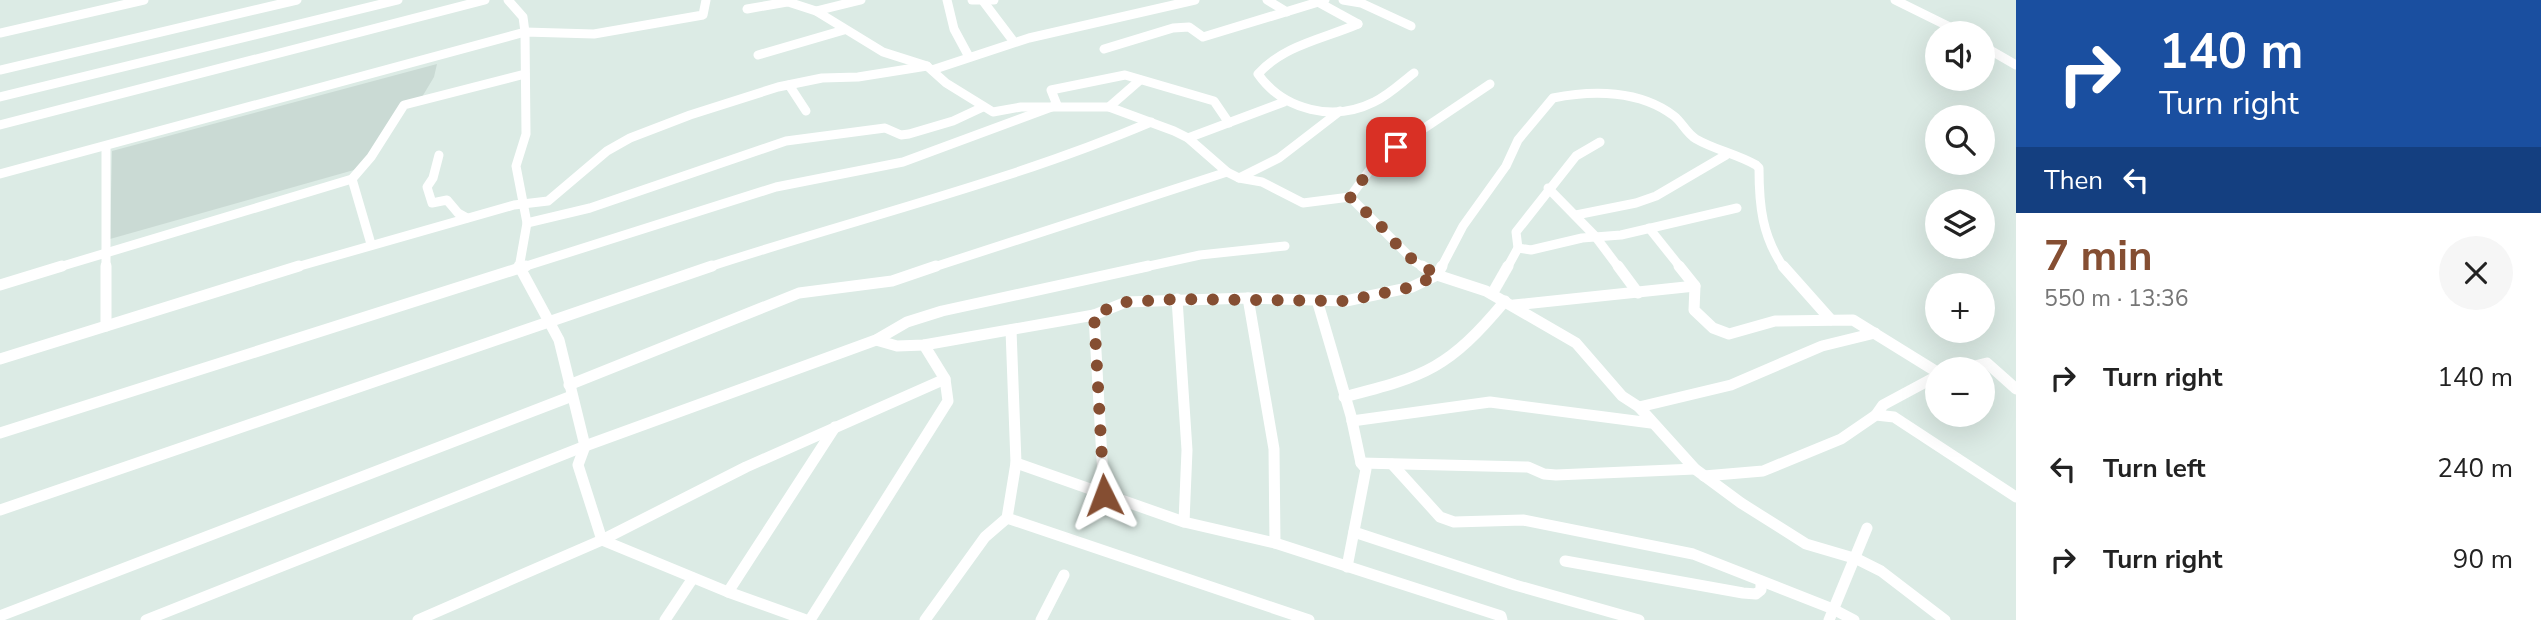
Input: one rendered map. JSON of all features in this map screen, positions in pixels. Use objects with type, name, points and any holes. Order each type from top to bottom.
[{"type":"street","points":[[0,33],[144,0]]},
{"type":"street","points":[[0,70],[297,0]]},
{"type":"street","points":[[0,97],[398,0]]},
{"type":"street","points":[[0,125],[485,0]]},
{"type":"street","points":[[508,0],[523,16],[525,32],[526,134],[516,166],[527,223],[519,268],[550,319],[559,340],[585,446],[578,465],[601,540]]},
{"type":"street","points":[[0,174],[525,32],[594,34],[703,15],[706,0]]},
{"type":"street","points":[[816,11],[862,0]]},
{"type":"street","points":[[947,0],[953,28],[961,47],[968,55]]},
{"type":"street","points":[[972,0],[995,0]]},
{"type":"street","points":[[0,359],[371,244],[524,204],[548,201],[607,151],[630,138],[691,115],[789,85],[822,78],[858,78],[929,68],[1014,43],[1195,0]]},
{"type":"street","points":[[1267,0],[1287,12]]},
{"type":"street","points":[[1343,0],[1361,3],[1411,26]]},
{"type":"street","points":[[1895,0],[1938,21]]},
{"type":"street","points":[[747,9],[785,1],[816,11],[883,52],[929,68],[946,83],[993,112],[1057,105],[1109,107],[1188,138],[1227,172],[1239,178],[1262,182],[1303,203],[1350,197],[1377,160],[1490,84]]},
{"type":"street","points":[[983,1],[1014,43]]},
{"type":"street","points":[[1104,49],[1173,28],[1189,27],[1203,37],[1322,1],[1358,24],[1293,49],[1265,64],[1258,74],[1262,83],[1284,102],[1312,109],[1340,111],[1375,102],[1414,73]]},
{"type":"street","points":[[758,55],[844,30]]},
{"type":"street","points":[[1995,53],[2016,65]]},
{"type":"street","points":[[0,285],[352,179],[371,157],[404,104],[525,74]]},
{"type":"street","points":[[1057,105],[1051,90],[1125,75],[1214,101],[1228,123]]},
{"type":"street","points":[[1109,107],[1140,80]]},
{"type":"street","points":[[789,85],[806,111]]},
{"type":"street","points":[[876,340],[897,346],[924,345],[1094,314],[1126,302],[1248,298],[1346,301],[1412,287],[1437,275],[1463,226],[1506,166],[1518,140],[1553,97],[1600,91],[1647,103],[1673,115],[1684,131],[1726,155],[1751,162],[1759,168],[1760,213],[1772,250],[1793,281],[1831,320]]},
{"type":"street","points":[[1188,138],[1284,102]]},
{"type":"street","points":[[0,433],[776,187],[903,162],[1057,105]]},
{"type":"street","points":[[527,223],[590,208],[786,141],[885,128],[901,135],[909,134],[953,121],[983,107]]},
{"type":"street","points":[[1239,178],[1279,158],[1340,111]]},
{"type":"street","points":[[0,510],[550,319],[804,236],[1043,166],[1151,122]]},
{"type":"street","points":[[1492,294],[1518,248],[1516,232],[1548,188],[1576,156],[1600,142]]},
{"type":"street","points":[[106,146],[106,326]]},
{"type":"street","points":[[439,155],[433,178],[427,187],[432,203],[447,200],[458,213],[467,218]]},
{"type":"street","points":[[1576,215],[1636,203],[1656,195],[1726,155]]},
{"type":"street","points":[[0,616],[571,391],[799,293],[892,281],[1131,201],[1227,172]]},
{"type":"street","points":[[352,179],[371,244]]},
{"type":"street","points":[[1548,188],[1595,236],[1638,293]]},
{"type":"street","points":[[1350,197],[1387,232],[1403,253],[1437,275],[1492,294],[1576,342],[1622,396],[1639,407],[1699,473],[1806,544],[1857,559],[1881,571],[1945,620]]},
{"type":"street","points":[[1518,248],[1531,250],[1595,236],[1621,234],[1737,208]]},
{"type":"street","points":[[1649,228],[1695,286],[1694,310],[1720,332],[1729,334],[1775,321],[1853,320],[1925,366]]},
{"type":"street","points":[[146,620],[585,446],[876,340],[908,322],[942,311],[1200,255],[1285,246]]},
{"type":"street","points":[[1344,397],[1398,383],[1447,361],[1510,303],[1695,286]]},
{"type":"street","points":[[1248,298],[1274,449],[1275,543]]},
{"type":"street","points":[[1177,299],[1187,450],[1184,522]]},
{"type":"street","points":[[1317,300],[1352,421],[1361,463],[1366,469],[1347,567]]},
{"type":"street","points":[[1094,314],[1104,495]]},
{"type":"street","points":[[925,620],[985,537],[1007,518],[1016,463],[1011,330]]},
{"type":"street","points":[[1639,407],[1731,385],[1822,346],[1875,333]]},
{"type":"street","points":[[601,540],[728,592],[808,620],[948,401],[945,379],[924,345]]},
{"type":"street","points":[[1995,370],[2016,389]]},
{"type":"street","points":[[418,620],[601,540],[836,425],[945,379]]},
{"type":"street","points":[[1361,463],[1528,467],[1544,474],[1556,475],[1763,471],[1841,439],[1875,415],[1883,405],[1925,381]]},
{"type":"street","points":[[1352,421],[1394,417],[1467,402],[1490,402],[1651,423]]},
{"type":"street","points":[[1875,415],[1894,417],[2016,497]]},
{"type":"street","points":[[728,592],[836,425]]},
{"type":"street","points":[[1016,463],[1184,522],[1275,543],[1501,616],[1502,620]]},
{"type":"street","points":[[1392,464],[1440,517],[1454,522],[1523,520],[1693,554],[1761,581],[1831,614],[1854,620]]},
{"type":"street","points":[[1007,518],[1308,620]]},
{"type":"street","points":[[1831,614],[1857,559],[1867,528]]},
{"type":"street","points":[[1354,531],[1515,585],[1639,620]]},
{"type":"street","points":[[1565,561],[1743,593],[1756,594],[1761,590],[1761,581]]},
{"type":"street","points":[[1041,620],[1064,575]]},
{"type":"street","points":[[665,620],[692,578]]},
{"type":"shaded area","points":[[437,64],[434,77],[422,97],[405,101],[361,168],[110,239],[112,151]]},
{"type":"route","points":[[1104,495],[1094,314],[1126,302],[1177,299],[1346,301],[1412,287],[1437,275],[1403,253],[1387,232],[1350,197],[1364,174],[1377,160],[1396,147]]}]
